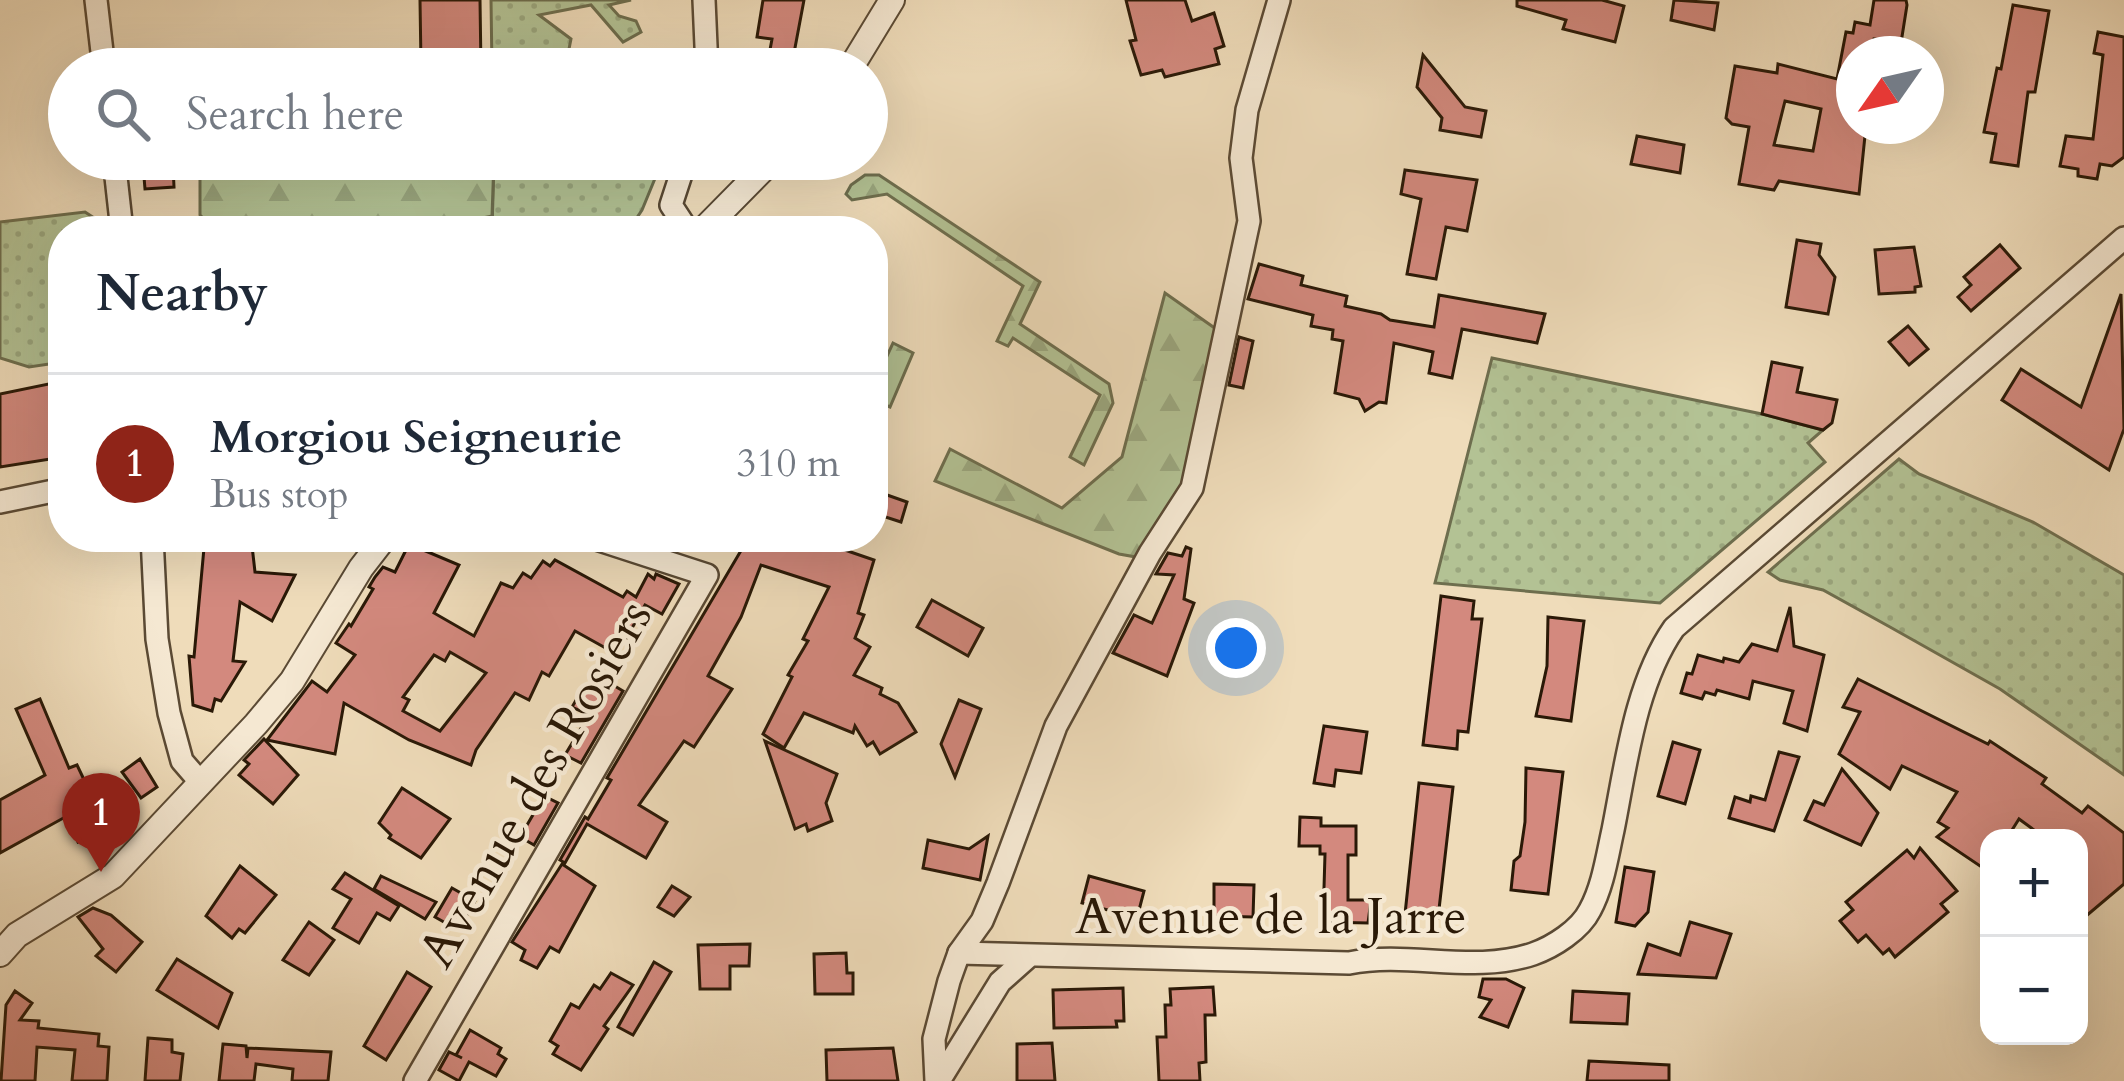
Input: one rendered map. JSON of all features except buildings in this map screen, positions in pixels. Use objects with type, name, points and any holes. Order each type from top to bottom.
[{"type":"street","points":[[96,0],[102,48]]},
{"type":"street","points":[[704,0],[706,48]]},
{"type":"street","points":[[863,48],[892,0]]},
{"type":"street","points":[[937,1081],[934,1039],[959,953],[982,921],[1056,726],[1150,553],[1192,488],[1249,221],[1241,158],[1247,110],[1279,0]]},
{"type":"street","points":[[116,180],[120,216]]},
{"type":"street","points":[[678,216],[671,205],[679,180]]},
{"type":"street","points":[[717,216],[752,180]]},
{"type":"street","name":"Avenue de la Jarre","points":[[959,953],[1027,958],[1499,962],[1550,947],[1589,914],[1604,875],[1642,705],[1662,645],[1674,628],[2124,238]]},
{"type":"street","points":[[0,502],[48,492]]},
{"type":"street","points":[[153,552],[157,639],[169,713],[182,761],[201,783]]},
{"type":"street","points":[[0,954],[16,935],[113,876],[201,783],[292,681],[374,552]]},
{"type":"street","name":"Avenue des Rosiers","points":[[415,1081],[707,575],[636,552]]},
{"type":"street","points":[[937,1081],[1000,982],[1027,958]]},
{"type":"green space","points":[[491,0],[631,0],[609,5],[619,16],[636,21],[641,32],[623,42],[591,5],[539,15],[571,39],[569,48],[492,48]]},
{"type":"green space","points":[[200,180],[493,180],[492,216],[200,215]]},
{"type":"green space","points":[[493,180],[654,180],[638,216],[492,216]]},
{"type":"green space","points":[[858,180],[887,180],[1040,282],[1020,324],[1109,384],[1113,403],[1084,465],[1070,457],[1100,395],[1013,338],[1008,346],[997,341],[1023,286],[887,194],[852,200],[846,194]]},
{"type":"green space","points":[[48,216],[48,364],[29,367],[0,358],[0,222]]},
{"type":"green space","points":[[1165,293],[1216,329],[1183,482],[1136,557],[935,481],[950,449],[1062,508],[1122,457]]},
{"type":"green space","points":[[893,343],[913,353],[890,407],[888,406],[888,354]]},
{"type":"green space","points":[[1492,358],[1823,430],[1808,443],[1825,462],[1660,603],[1435,583]]},
{"type":"green space","points":[[1899,459],[1919,474],[2033,522],[2124,575],[2124,775],[2000,689],[1823,590],[1780,580],[1768,572]]},
{"type":"place","name":"Morgiou Seigneurie","points":[[101,872]]}]
